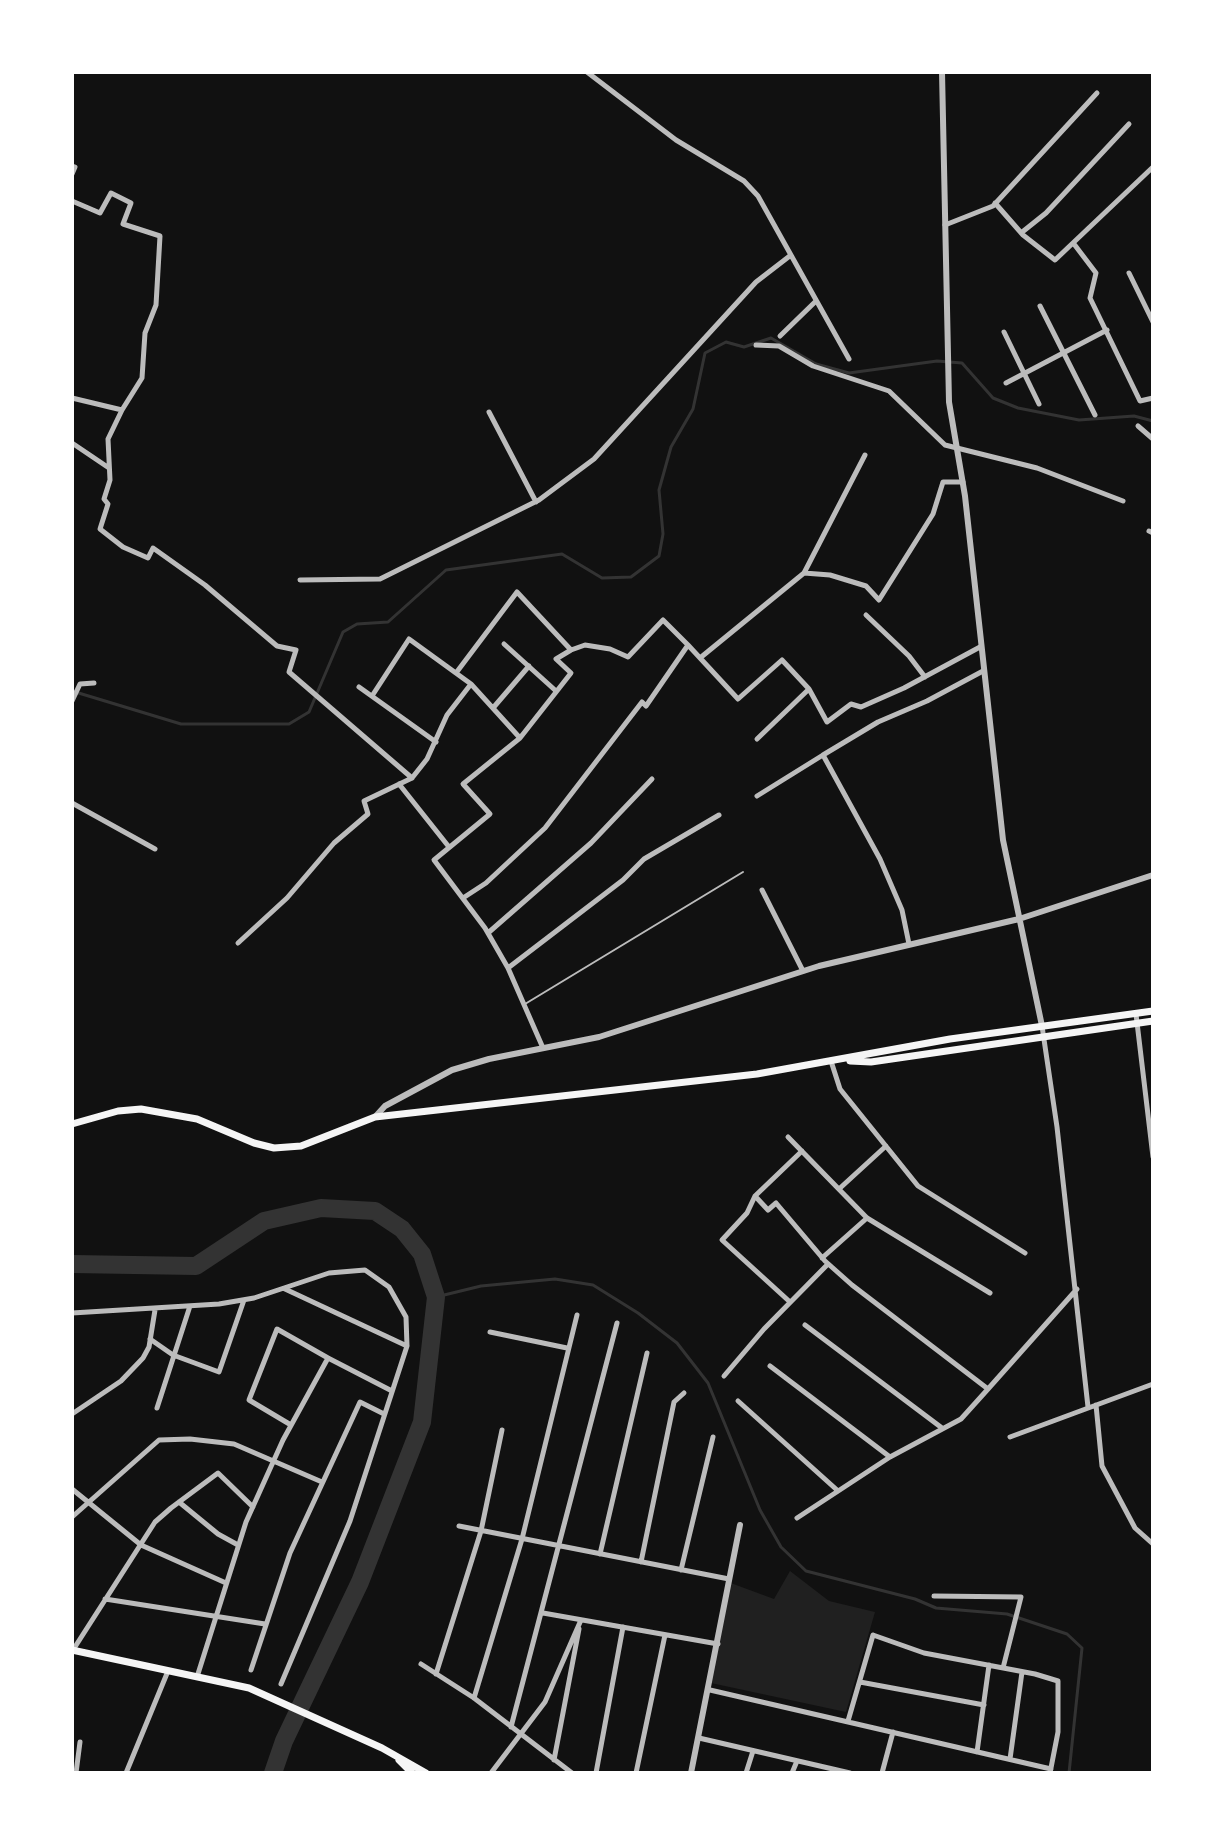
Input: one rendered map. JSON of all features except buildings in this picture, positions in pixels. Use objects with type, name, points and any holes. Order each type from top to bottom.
[{"type":"main road","points":[[72,1124],[118,1111],[170,1112],[274,1148],[301,1146],[375,1117],[757,1074],[1042,1026],[1153,1011]]},
{"type":"main road","points":[[834,1060],[871,1062],[1153,1021]]},
{"type":"main road","points":[[72,1650],[249,1688],[382,1748],[426,1773]]},
{"type":"main road","points":[[398,1758],[412,1773]]},
{"type":"street","points":[[587,72],[676,140],[744,181],[758,196],[849,359]]},
{"type":"street","points":[[942,72],[949,402],[963,482],[1003,840],[1044,1036],[1077,1289],[1088,1407]]},
{"type":"street","points":[[945,225],[995,203],[1097,93]]},
{"type":"street","points":[[1021,233],[1046,213],[1129,124]]},
{"type":"street","points":[[72,166],[72,174]]},
{"type":"street","points":[[995,203],[1021,233],[1055,260],[1153,167]]},
{"type":"street","points":[[72,201],[100,213],[111,193],[131,203],[123,224],[160,236],[156,305],[145,333],[142,378],[108,439],[110,469],[104,499],[108,504],[100,529],[123,547],[148,558],[153,548],[205,585],[277,646],[296,650],[289,672],[412,778]]},
{"type":"street","points":[[1074,244],[1096,273],[1090,298],[1140,401],[1153,398]]},
{"type":"street","points":[[300,580],[380,579],[536,502],[594,459],[756,282],[791,255]]},
{"type":"street","points":[[1129,273],[1153,322]]},
{"type":"street","points":[[780,336],[816,301]]},
{"type":"street","points":[[1040,306],[1095,415]]},
{"type":"street","points":[[1006,383],[1107,330]]},
{"type":"street","points":[[1004,332],[1039,404]]},
{"type":"street","points":[[756,345],[779,346],[813,366],[889,391],[929,433],[957,449],[1037,468],[1123,501]]},
{"type":"street","points":[[72,398],[122,410]]},
{"type":"street","points":[[489,412],[536,502]]},
{"type":"street","points":[[1138,426],[1153,439]]},
{"type":"street","points":[[72,443],[110,469]]},
{"type":"street","points":[[700,658],[804,573],[865,455]]},
{"type":"street","points":[[804,573],[830,575],[866,586],[879,600],[933,514],[943,482],[963,482]]},
{"type":"street","points":[[456,673],[517,592],[571,650]]},
{"type":"street","points":[[866,615],[909,656],[925,677]]},
{"type":"street","points":[[543,1048],[508,968],[488,933],[434,860],[490,814],[463,784],[520,738],[571,673],[556,659],[585,645],[628,657],[663,620],[738,699],[782,660],[809,689],[827,722],[851,704],[861,707],[980,647]]},
{"type":"street","points":[[372,696],[409,639],[471,684],[520,738]]},
{"type":"street","points":[[504,644],[556,691]]},
{"type":"street","points":[[463,898],[486,883],[545,828],[642,702],[646,706],[688,645]]},
{"type":"street","points":[[493,708],[529,666]]},
{"type":"street","points":[[757,796],[878,722],[927,701],[983,671]]},
{"type":"street","points":[[73,700],[80,684],[94,683]]},
{"type":"street","points":[[238,943],[287,898],[334,843],[368,814],[364,801],[412,778],[436,742],[447,715],[471,684]]},
{"type":"street","points":[[359,687],[436,742]]},
{"type":"street","points":[[757,739],[809,689]]},
{"type":"street","points":[[823,755],[880,859],[902,910],[909,944]]},
{"type":"street","points":[[488,933],[591,843],[652,779]]},
{"type":"street","points":[[399,784],[449,847]]},
{"type":"street","points":[[72,803],[155,849]]},
{"type":"street","points":[[508,968],[657,850],[719,815]]},
{"type":"street","points":[[375,1117],[385,1106],[452,1070],[599,1037],[803,971],[1019,919],[1153,875]]},
{"type":"street","points":[[762,890],[803,971]]},
{"type":"street","points":[[1136,1014],[1153,1155]]},
{"type":"street","points":[[834,1060],[840,1089],[918,1186],[1025,1253]]},
{"type":"street","points":[[788,1137],[867,1218],[990,1293]]},
{"type":"street","points":[[839,1189],[886,1146]]},
{"type":"street","points":[[790,1302],[722,1240],[747,1213],[755,1196],[802,1151]]},
{"type":"street","points":[[755,1196],[768,1210],[776,1203],[828,1264],[988,1389]]},
{"type":"street","points":[[822,1258],[867,1218]]},
{"type":"street","points":[[724,1376],[828,1264]]},
{"type":"street","points":[[72,1313],[155,1310],[244,1300],[329,1273],[365,1270],[389,1287],[406,1317],[407,1346],[350,1521],[281,1684]]},
{"type":"street","points":[[285,1289],[407,1346]]},
{"type":"street","points":[[797,1518],[890,1457],[961,1419],[1077,1289]]},
{"type":"street","points":[[150,1339],[173,1355],[219,1372],[244,1300]]},
{"type":"street","points":[[157,1408],[190,1306]]},
{"type":"street","points":[[72,1414],[121,1381],[143,1358],[155,1310]]},
{"type":"street","points":[[474,1698],[522,1539],[577,1315]]},
{"type":"street","points":[[511,1727],[617,1323]]},
{"type":"street","points":[[805,1325],[942,1428]]},
{"type":"street","points":[[291,1425],[249,1400],[277,1329],[392,1391]]},
{"type":"street","points":[[490,1332],[567,1348]]},
{"type":"street","points":[[600,1554],[647,1353]]},
{"type":"street","points":[[197,1677],[253,1507],[291,1425],[328,1358]]},
{"type":"street","points":[[770,1366],[890,1457]]},
{"type":"street","points":[[1010,1437],[1153,1384]]},
{"type":"street","points":[[641,1562],[674,1402],[684,1393]]},
{"type":"street","points":[[738,1401],[837,1490]]},
{"type":"street","points":[[251,1670],[290,1553],[360,1402],[384,1414]]},
{"type":"street","points":[[1096,1405],[1102,1466],[1135,1528],[1153,1544]]},
{"type":"street","points":[[436,1674],[481,1531],[502,1430]]},
{"type":"street","points":[[681,1570],[713,1437]]},
{"type":"street","points":[[72,1517],[159,1440],[190,1439],[234,1444],[322,1482]]},
{"type":"street","points":[[72,1650],[155,1522],[179,1502],[218,1473],[253,1507]]},
{"type":"street","points":[[72,1489],[141,1545],[226,1583]]},
{"type":"street","points":[[179,1502],[218,1534],[238,1545]]},
{"type":"street","points":[[691,1773],[710,1690],[740,1525]]},
{"type":"street","points":[[459,1526],[729,1579]]},
{"type":"street","points":[[934,1596],[1021,1597],[1003,1668]]},
{"type":"street","points":[[105,1599],[265,1624]]},
{"type":"street","points":[[543,1613],[718,1644]]},
{"type":"street","points":[[491,1773],[545,1702],[581,1620]]},
{"type":"street","points":[[554,1760],[581,1620]]},
{"type":"street","points":[[596,1773],[623,1627]]},
{"type":"street","points":[[636,1773],[665,1635]]},
{"type":"street","points":[[710,1690],[1010,1759],[1050,1771],[1058,1732],[1058,1681],[924,1653],[873,1635],[848,1721]]},
{"type":"street","points":[[421,1664],[474,1698],[572,1773]]},
{"type":"street","points":[[977,1752],[989,1665]]},
{"type":"street","points":[[126,1773],[168,1671]]},
{"type":"street","points":[[1010,1759],[1022,1672]]},
{"type":"street","points":[[860,1682],[984,1705]]},
{"type":"street","points":[[882,1773],[893,1732]]},
{"type":"street","points":[[699,1738],[850,1773]]},
{"type":"street","points":[[76,1773],[80,1742]]},
{"type":"street","points":[[746,1773],[753,1751]]},
{"type":"street","points":[[792,1773],[797,1761]]},
{"type":"lane","points":[[524,1004],[743,872]]},
{"type":"shaded area","points":[[790,1571],[829,1601],[875,1612],[846,1712],[711,1683],[728,1582],[774,1599]]},
{"type":"waterway","points":[[72,691],[181,724],[289,724],[309,712],[343,632],[357,624],[388,622],[446,570],[562,554],[602,578],[631,577],[659,556],[663,534],[659,490],[671,447],[693,409],[705,353],[726,342],[744,347],[771,338],[816,364],[849,373],[937,361],[962,363],[993,398],[1018,408],[1079,420],[1134,416],[1153,421]]},
{"type":"waterway","points":[[72,1264],[196,1266],[264,1221],[321,1208],[375,1211],[402,1229],[422,1254],[436,1297],[422,1422],[360,1582],[284,1741],[273,1773]]},
{"type":"waterway","points":[[436,1297],[481,1286],[555,1279],[593,1285],[638,1313],[677,1343],[708,1383],[760,1510],[781,1547],[806,1571],[915,1599],[936,1608],[1007,1614],[1067,1634],[1082,1648],[1069,1773]]}]
